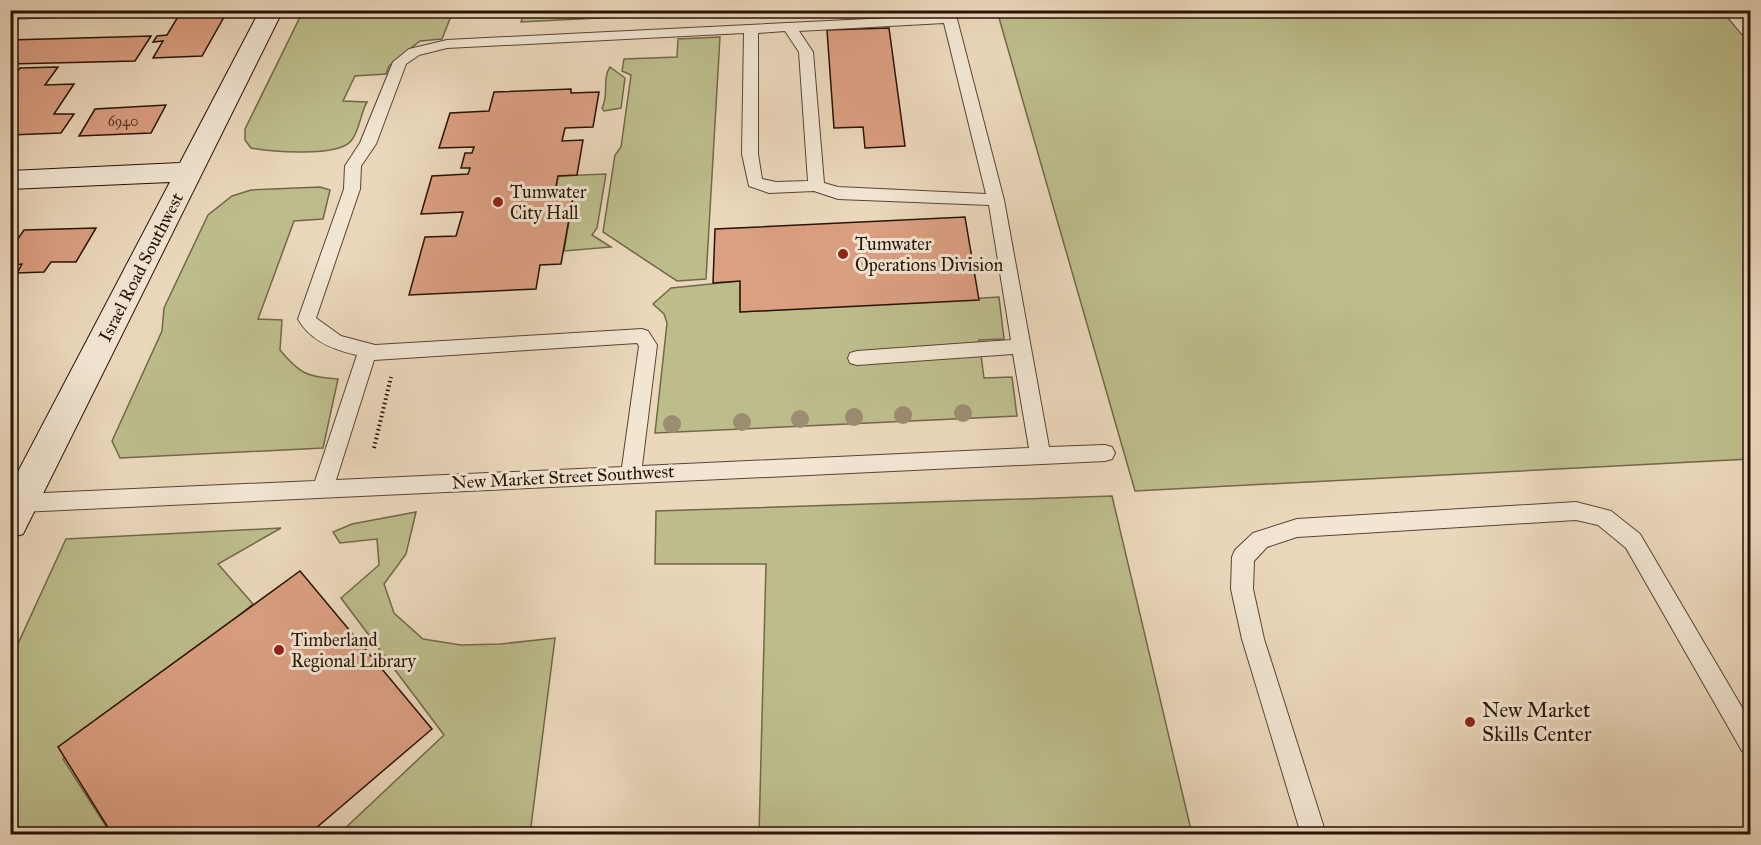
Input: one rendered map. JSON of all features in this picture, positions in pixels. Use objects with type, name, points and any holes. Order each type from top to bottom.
[{"type":"street","name":"Israel Road Southwest","points":[[16,513],[272,10]]},
{"type":"street","points":[[1732,10],[1750,29]]},
{"type":"street","points":[[10,180],[190,172]]},
{"type":"lane","points":[[10,15],[14,10]]},
{"type":"lane","points":[[10,15],[128,10]]},
{"type":"lane","points":[[368,353],[368,350],[344,345],[319,334],[307,319],[352,189],[353,166],[368,144],[400,62],[414,52],[447,44],[950,19],[996,200],[1040,456]]},
{"type":"lane","points":[[790,28],[806,52],[816,186]]},
{"type":"lane","points":[[751,30],[750,154],[755,182],[774,188],[816,186],[838,193],[996,200]]},
{"type":"lane","points":[[368,353],[642,336],[648,345],[631,474]]},
{"type":"lane","points":[[856,358],[1022,346]]},
{"type":"lane","points":[[323,488],[368,353]]},
{"type":"lane","name":"New Market Street Southwest","points":[[16,513],[323,488],[1105,453]]},
{"type":"lane","points":[[1313,834],[1290,768],[1253,639],[1242,589],[1243,557],[1260,540],[1297,528],[1576,511],[1604,517],[1633,541],[1750,743]]},
{"type":"path","points":[[374,448],[392,380],[389,371]]},
{"type":"green space","points":[[736,10],[521,22],[525,11]]},
{"type":"green space","points":[[303,11],[453,11],[442,39],[420,41],[389,66],[386,74],[355,76],[343,101],[367,102],[354,137],[344,146],[304,152],[251,148],[245,140],[245,129]]},
{"type":"green space","points":[[997,11],[1733,11],[1750,29],[1750,459],[1135,491]]},
{"type":"green space","points":[[720,37],[706,279],[677,281],[603,232],[615,155],[621,147],[631,75],[622,71],[624,59],[677,57],[678,39]]},
{"type":"green space","points":[[610,67],[625,78],[621,108],[604,111],[602,108],[606,76]]},
{"type":"green space","points":[[606,174],[597,228],[592,235],[611,247],[564,251],[574,191],[555,192],[558,176]]},
{"type":"green space","points":[[320,187],[330,190],[323,219],[294,221],[258,319],[282,320],[280,350],[299,369],[311,375],[338,379],[323,448],[120,458],[112,441],[162,331],[164,308],[208,215],[232,196],[251,190]]},
{"type":"green space","points":[[740,281],[740,312],[999,297],[1004,339],[979,340],[984,378],[1012,377],[1017,416],[655,433],[667,323],[664,314],[653,304],[671,288]]},
{"type":"green space","points":[[1112,496],[1192,834],[759,834],[766,564],[655,564],[656,511]]},
{"type":"green space","points":[[416,512],[406,554],[384,584],[394,613],[423,639],[461,645],[500,644],[555,638],[530,834],[339,834],[444,735],[341,598],[379,565],[377,539],[340,543],[333,532],[352,524]]},
{"type":"green space","points":[[281,528],[218,564],[253,604],[63,759],[111,834],[11,834],[11,659],[66,539]]},
{"type":"building","points":[[182,10],[228,10],[202,56],[153,58],[163,41],[153,42],[157,36],[167,35]]},
{"type":"building","points":[[889,28],[905,146],[865,148],[863,127],[834,128],[827,30]]},
{"type":"building","points":[[151,36],[135,61],[10,64],[10,40]]},
{"type":"building","points":[[58,67],[45,85],[74,84],[54,114],[74,114],[61,133],[10,135],[10,81],[20,68]]},
{"type":"building","name":"Tumwater City Hall","points":[[571,89],[571,93],[599,92],[593,127],[565,128],[562,141],[583,140],[577,175],[558,176],[555,192],[574,191],[561,264],[540,265],[536,289],[409,295],[425,237],[456,236],[463,212],[421,214],[432,176],[468,174],[470,168],[461,168],[465,153],[472,153],[474,147],[439,148],[450,113],[489,111],[494,92]]},
{"type":"building","points":[[166,105],[151,133],[79,136],[95,109]]},
{"type":"building","name":"Tumwater Operations Division","points":[[965,217],[979,300],[740,312],[740,281],[713,283],[715,229]]},
{"type":"building","points":[[96,228],[76,262],[51,262],[44,272],[17,273],[22,264],[10,265],[10,250],[24,230]]},
{"type":"building","name":"Timberland Regional Library","points":[[300,571],[432,729],[309,834],[112,834],[58,747]]},
{"type":"place","name":"Tumwater City Hall","points":[[498,202]]},
{"type":"place","name":"Tumwater Operations Division","points":[[843,254]]},
{"type":"place","name":"Timberland Regional Library","points":[[279,650]]},
{"type":"place","name":"New Market Skills Center","points":[[1470,722]]}]
